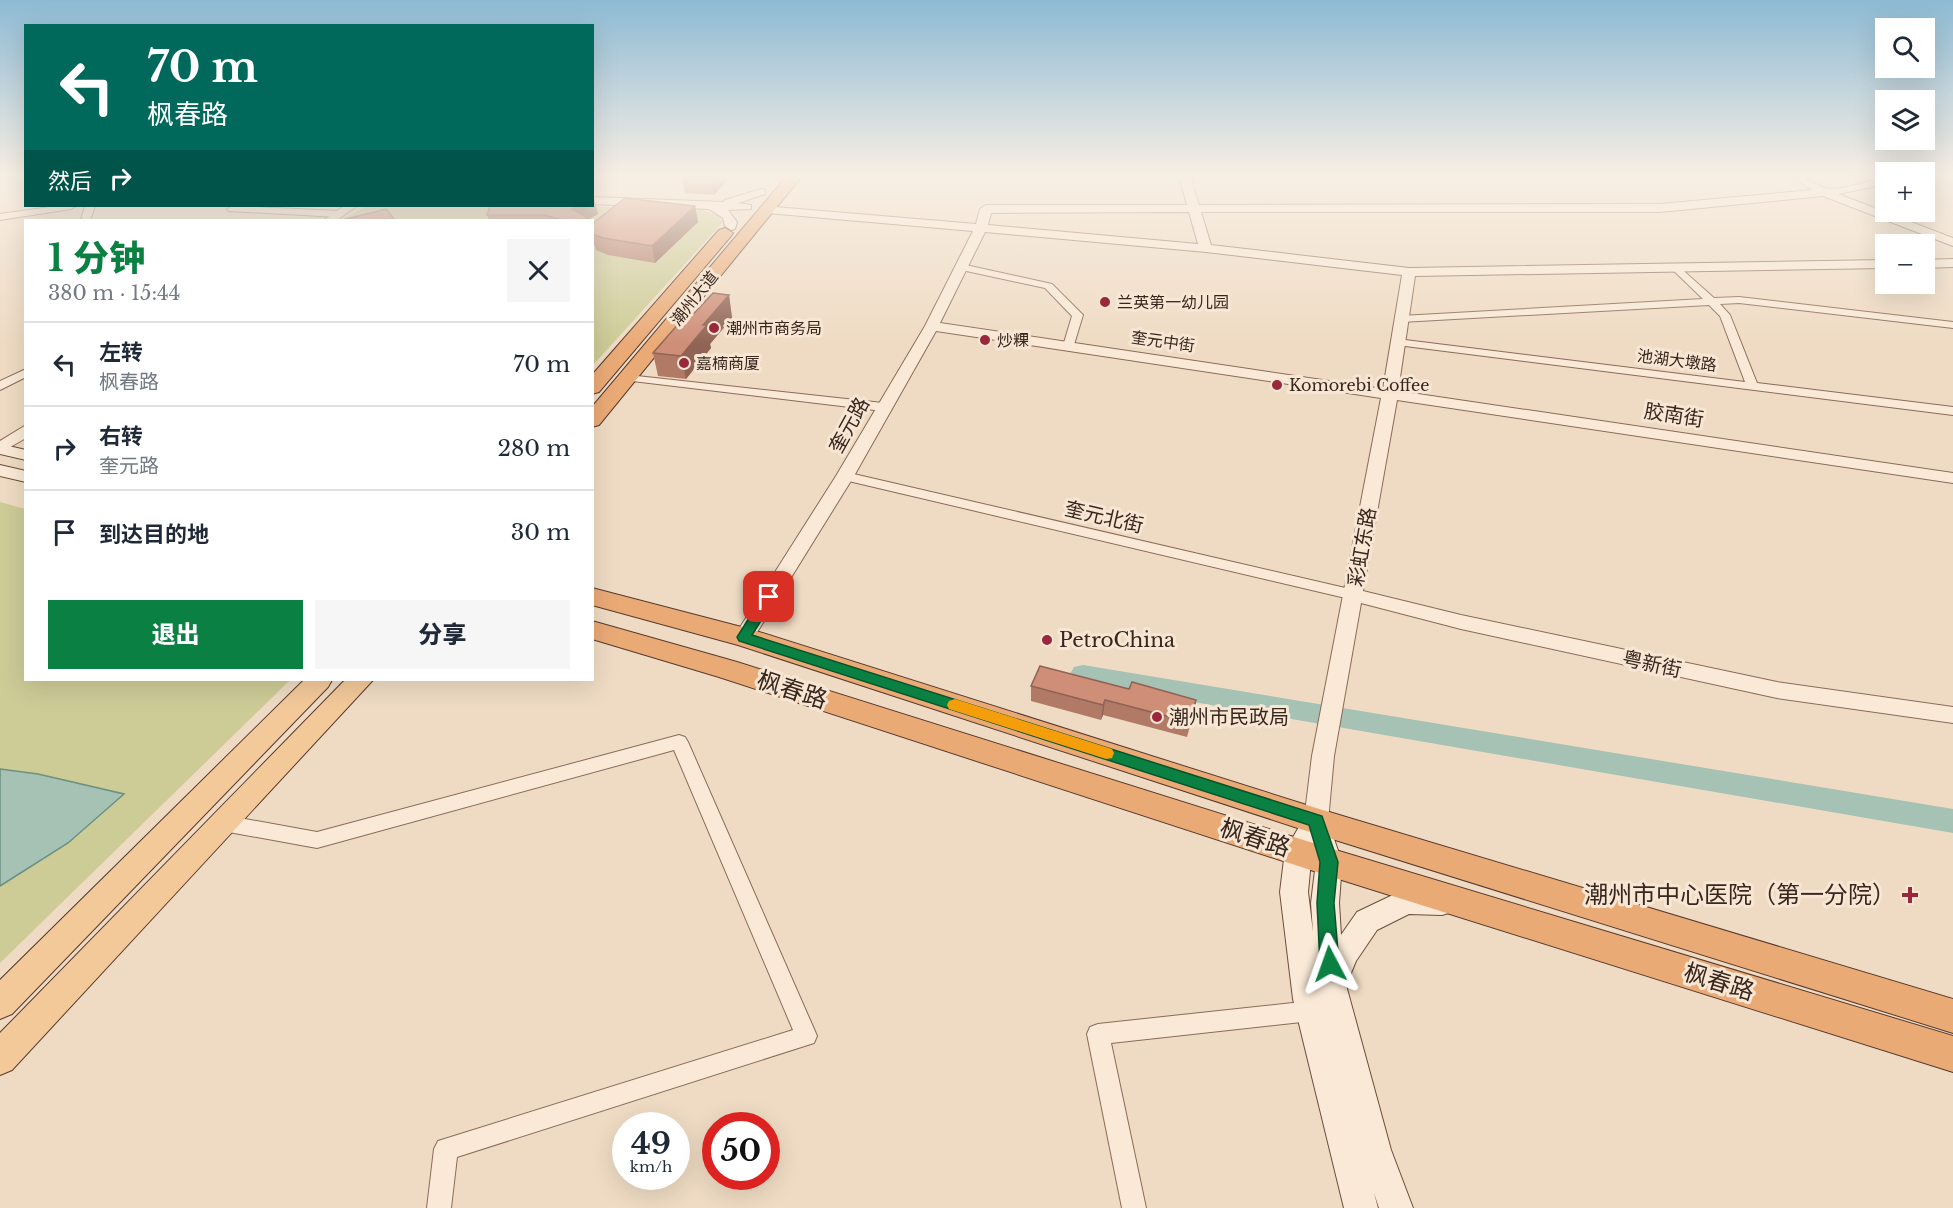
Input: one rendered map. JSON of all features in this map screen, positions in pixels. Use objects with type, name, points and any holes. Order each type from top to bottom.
[{"type":"highway","name":"潮州大道","points":[[594,386],[726,232]]},
{"type":"highway","name":"潮州大道","points":[[594,419],[747,232]]},
{"type":"highway","name":"枫春路","points":[[594,597],[744,637],[1316,821],[1953,1016]]},
{"type":"highway","name":"枫春路","points":[[594,631],[738,673],[1329,862],[1953,1054]]},
{"type":"main road","points":[[0,448],[24,454]]},
{"type":"main road","points":[[0,470],[24,476]]},
{"type":"main road","points":[[0,1003],[318,681]]},
{"type":"main road","points":[[0,1058],[359,681]]},
{"type":"main road","points":[[1316,821],[1298,852],[1294,892],[1311,1011],[1361,1208]]},
{"type":"main road","points":[[1316,821],[1329,862],[1325,903],[1331,984],[1375,1150],[1396,1208]]},
{"type":"main road","points":[[1331,984],[1346,952],[1367,921],[1407,902],[1466,904]]},
{"type":"street","name":"奎元路","points":[[744,637],[845,476],[932,326],[978,232]]},
{"type":"street","points":[[1039,232],[1206,248],[1409,272],[1875,264]]},
{"type":"street","points":[[1201,232],[1206,248]]},
{"type":"street","points":[[1927,232],[1953,242]]},
{"type":"street","points":[[1935,264],[1953,263]]},
{"type":"street","points":[[962,267],[1048,286],[1078,315],[1069,346]]},
{"type":"street","points":[[1677,268],[1725,315],[1752,386]]},
{"type":"street","name":"彩虹东路","points":[[1316,821],[1323,756],[1390,393],[1409,272]]},
{"type":"street","points":[[1401,319],[1739,300],[1953,325]]},
{"type":"street","name":"奎元中街","points":[[932,326],[1390,393]]},
{"type":"street","name":"池湖大墩路","points":[[1397,342],[1953,411]]},
{"type":"street","points":[[0,386],[24,373]]},
{"type":"street","points":[[628,378],[883,407]]},
{"type":"street","name":"胶南街","points":[[1390,393],[1953,478]]},
{"type":"street","points":[[0,448],[24,431]]},
{"type":"street","name":"奎元北街","points":[[845,476],[1354,595]]},
{"type":"street","name":"粤新街","points":[[1354,595],[1461,622],[1711,677],[1777,690],[1953,715]]},
{"type":"street","points":[[223,824],[317,840],[679,742],[806,1036],[446,1149],[440,1208]]},
{"type":"street","points":[[1134,1208],[1098,1034],[1311,1011]]},
{"type":"shaded area","points":[[594,232],[714,232],[594,364]]},
{"type":"shaded area","points":[[0,502],[24,509],[24,681],[289,681],[0,963]]},
{"type":"shaded area","points":[[0,769],[38,774],[124,794],[68,843],[0,886]]},
{"type":"building","points":[[594,232],[667,232],[652,246],[594,235]]},
{"type":"building","points":[[713,293],[729,295],[703,325],[707,325],[681,356],[653,353],[680,322],[685,323]]},
{"type":"building","points":[[1040,666],[1129,689],[1132,682],[1196,700],[1190,722],[1105,700],[1103,705],[1031,686]]},
{"type":"waterway","points":[[1083,674],[1953,821]]},
{"type":"slow traffic","points":[[955,705],[1106,753]]},
{"type":"place","name":"兰英第一幼儿园","points":[[1105,302]]},
{"type":"place","name":"潮州市商务局","points":[[714,328]]},
{"type":"place","name":"炒粿","points":[[985,340]]},
{"type":"place","name":"嘉楠商厦","points":[[684,363]]},
{"type":"place","name":"Komorebi Coffee","points":[[1277,385]]},
{"type":"place","name":"PetroChina","points":[[1047,640]]},
{"type":"place","name":"潮州市民政局","points":[[1157,717]]},
{"type":"place","name":"潮州市中心医院（第一分院）","points":[[1910,895]]},
{"type":"route","points":[[769,597],[744,637],[1316,821],[1329,862],[1325,903],[1330,964]]}]
